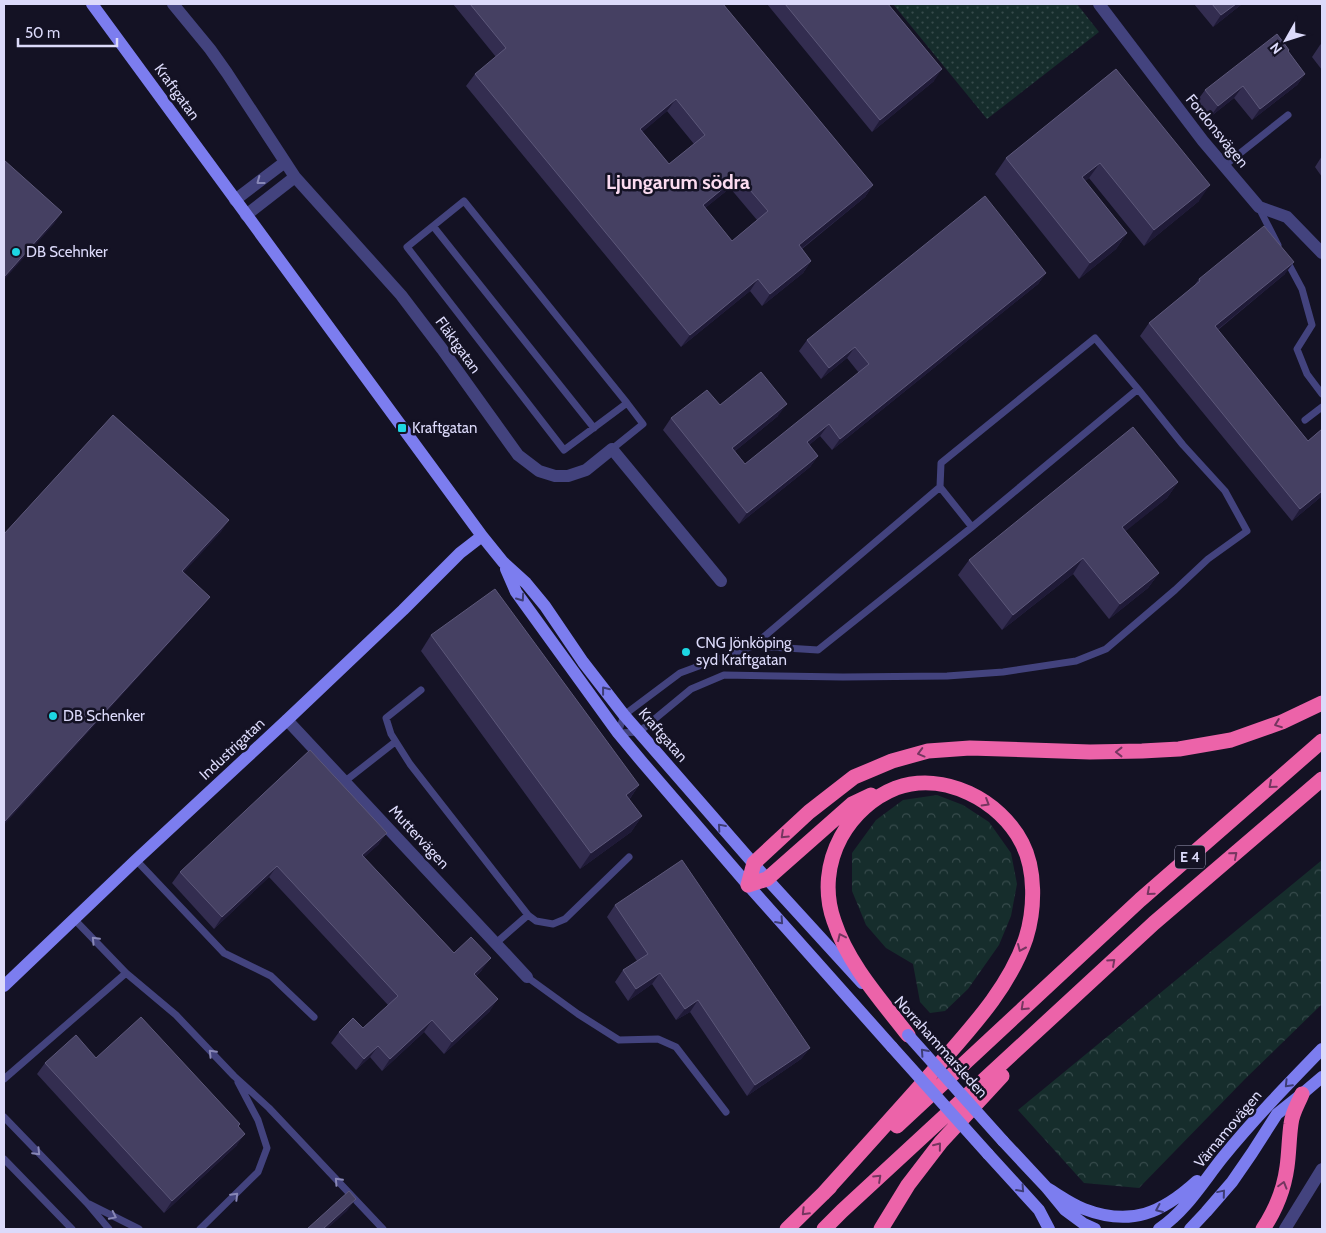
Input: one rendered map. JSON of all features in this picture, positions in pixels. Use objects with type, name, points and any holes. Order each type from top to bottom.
[{"type":"highway","points":[[823,1194],[984,1012],[1011,972],[1026,937],[1033,905],[1031,872],[1022,844],[1009,824],[993,807],[970,793],[942,784],[915,784],[896,788],[874,793],[852,804],[767,880],[748,885],[754,863],[809,812],[854,777],[892,761],[928,751],[970,748],[1090,752],[1180,749],[1231,740],[1282,722],[1322,703]]},
{"type":"highway","name":"E 4","points":[[787,1229],[1140,900],[1322,741]]},
{"type":"highway","name":"E 4","points":[[824,1229],[1076,994],[1322,778]]},
{"type":"highway","points":[[896,788],[873,800],[857,814],[843,834],[835,849],[828,872],[828,897],[834,922],[850,955],[870,986],[908,1035]]},
{"type":"highway","points":[[881,1229],[908,1185],[941,1142],[1076,994]]},
{"type":"highway","points":[[1263,1229],[1277,1205],[1284,1186],[1291,1123],[1302,1094]]},
{"type":"street","name":"Kraftgatan","points":[[92,4],[482,536],[503,562],[526,583],[545,606],[583,662],[624,715],[767,880]]},
{"type":"street","name":"Fläktgatan","points":[[173,4],[227,73],[295,177],[401,295],[518,455],[539,471],[555,476],[568,476],[586,470],[612,449]]},
{"type":"street","name":"Fordonsvägen","points":[[1104,6],[1203,141],[1259,207],[1287,217],[1322,253]]},
{"type":"street","points":[[235,200],[285,162]]},
{"type":"street","points":[[246,215],[295,177]]},
{"type":"street","points":[[612,449],[722,581]]},
{"type":"street","name":"Industrigatan","points":[[4,986],[287,720],[460,553],[482,536]]},
{"type":"street","name":"Kraftgatan","points":[[503,562],[516,592],[618,732],[748,885]]},
{"type":"street","name":"Muttervägen","points":[[287,720],[527,977]]},
{"type":"street","name":"Norrahammarsleden","points":[[767,880],[1065,1210],[1084,1224],[1095,1229]]},
{"type":"street","points":[[748,885],[1039,1210],[1049,1229]]},
{"type":"street","name":"Värnamovägen","points":[[1159,1229],[1175,1217],[1188,1203],[1263,1110],[1322,1049]]},
{"type":"street","name":"Värnamovägen","points":[[1190,1229],[1232,1182],[1277,1114],[1322,1077]]},
{"type":"street","points":[[1047,1188],[1082,1208],[1101,1214],[1133,1216],[1148,1213],[1165,1206],[1181,1196],[1224,1157]]},
{"type":"street","points":[[1285,1229],[1322,1169]]},
{"type":"lane","points":[[1224,166],[1288,115]]},
{"type":"lane","points":[[612,449],[643,424],[627,403],[464,201],[407,247],[564,450],[627,403]]},
{"type":"lane","points":[[1259,207],[1280,248]]},
{"type":"lane","points":[[433,226],[594,428]]},
{"type":"lane","points":[[1284,257],[1302,289],[1312,325],[1297,349],[1307,374],[1322,394]]},
{"type":"lane","points":[[940,487],[753,646],[680,673],[624,715],[618,732],[639,732],[691,689],[724,675],[843,677],[956,675],[1003,672],[1076,661],[1106,650],[1176,590],[1208,559],[1247,531],[1225,491],[1183,445],[1095,338],[941,463],[940,487],[972,527]]},
{"type":"lane","points":[[753,646],[818,650],[972,527],[1138,389]]},
{"type":"lane","points":[[1305,420],[1322,407]]},
{"type":"lane","points":[[421,690],[386,718],[391,734],[410,764],[528,915],[536,921],[553,924],[564,919],[629,857]]},
{"type":"lane","points":[[344,782],[395,742]]},
{"type":"lane","points":[[136,860],[224,953],[271,976],[314,1017]]},
{"type":"lane","points":[[496,943],[528,915]]},
{"type":"lane","points":[[74,919],[126,973],[176,1016],[234,1076],[269,1108],[383,1229]]},
{"type":"lane","points":[[4,1079],[126,973]]},
{"type":"lane","points":[[527,977],[578,1014],[619,1040],[658,1039],[676,1047],[726,1112]]},
{"type":"lane","points":[[200,1229],[258,1172],[267,1148],[258,1120],[234,1076]]},
{"type":"lane","points":[[4,1117],[87,1203],[109,1229]]},
{"type":"lane","points":[[4,1159],[72,1229]]},
{"type":"lane","points":[[87,1203],[139,1229]]},
{"type":"green space","points":[[893,4],[1077,4],[1099,32],[987,119]]},
{"type":"green space","points":[[937,795],[963,805],[989,822],[1011,853],[1017,884],[1011,916],[999,945],[968,989],[945,1011],[930,1013],[920,1002],[913,964],[886,948],[866,925],[852,891],[852,853],[876,820],[903,800]]},
{"type":"green space","points":[[1322,860],[1322,1004],[1245,1079],[1139,1188],[1084,1183],[1018,1110]]},
{"type":"building","points":[[470,4],[723,4],[873,185],[799,245],[811,261],[770,294],[758,279],[690,335],[475,74],[506,48]],"holes":[[[676,99],[705,135],[669,164],[640,129]],[[738,176],[768,211],[732,241],[703,205]]]},
{"type":"building","points":[[785,4],[888,4],[942,69],[880,120]]},
{"type":"building","points":[[1212,4],[1236,4],[1221,15]]},
{"type":"building","points":[[1277,34],[1305,74],[1260,109],[1243,86],[1218,106],[1205,90]]},
{"type":"building","points":[[1116,69],[1210,185],[1154,230],[1100,163],[1082,177],[1127,233],[1090,263],[1006,158]]},
{"type":"building","name":"DB Scehnker","points":[[4,160],[62,212],[4,277]]},
{"type":"building","points":[[985,196],[1046,273],[840,439],[829,424],[807,442],[818,456],[747,513],[671,418],[707,390],[720,405],[761,372],[787,404],[732,448],[745,464],[869,364],[855,347],[829,368],[807,340]]},
{"type":"building","points":[[1264,226],[1294,262],[1215,326],[1308,441],[1322,429],[1322,491],[1300,509],[1149,323]]},
{"type":"building","name":"DB Schenker","points":[[113,415],[229,520],[182,571],[210,597],[4,822],[4,534]]},
{"type":"building","points":[[1133,427],[1178,482],[1122,527],[1159,573],[1120,604],[1083,558],[1013,615],[969,560]]},
{"type":"building","points":[[495,589],[639,785],[626,795],[642,816],[591,853],[431,635]]},
{"type":"building","points":[[310,750],[387,833],[362,855],[454,953],[471,937],[491,958],[474,974],[498,999],[452,1042],[432,1020],[390,1059],[378,1046],[364,1059],[339,1032],[353,1018],[363,1028],[398,996],[277,866],[222,917],[180,872]]},
{"type":"building","points":[[682,860],[810,1048],[755,1085],[698,1000],[685,1009],[660,973],[636,989],[623,970],[648,954],[615,905]]},
{"type":"building","points":[[141,1017],[240,1124],[238,1126],[245,1134],[172,1201],[45,1063],[76,1035],[96,1058]]},
{"type":"building","points":[[349,1191],[356,1199],[323,1229],[307,1229]]},
{"type":"place","name":"DB Scehnker","points":[[16,252]]},
{"type":"place","name":"Kraftgatan","points":[[402,428]]},
{"type":"place","name":"CNG Jönköping syd Kraftgatan","points":[[686,652]]},
{"type":"place","name":"DB Schenker","points":[[53,716]]},
{"type":"district","name":"Ljungarum södra","points":[[678,182]]}]
